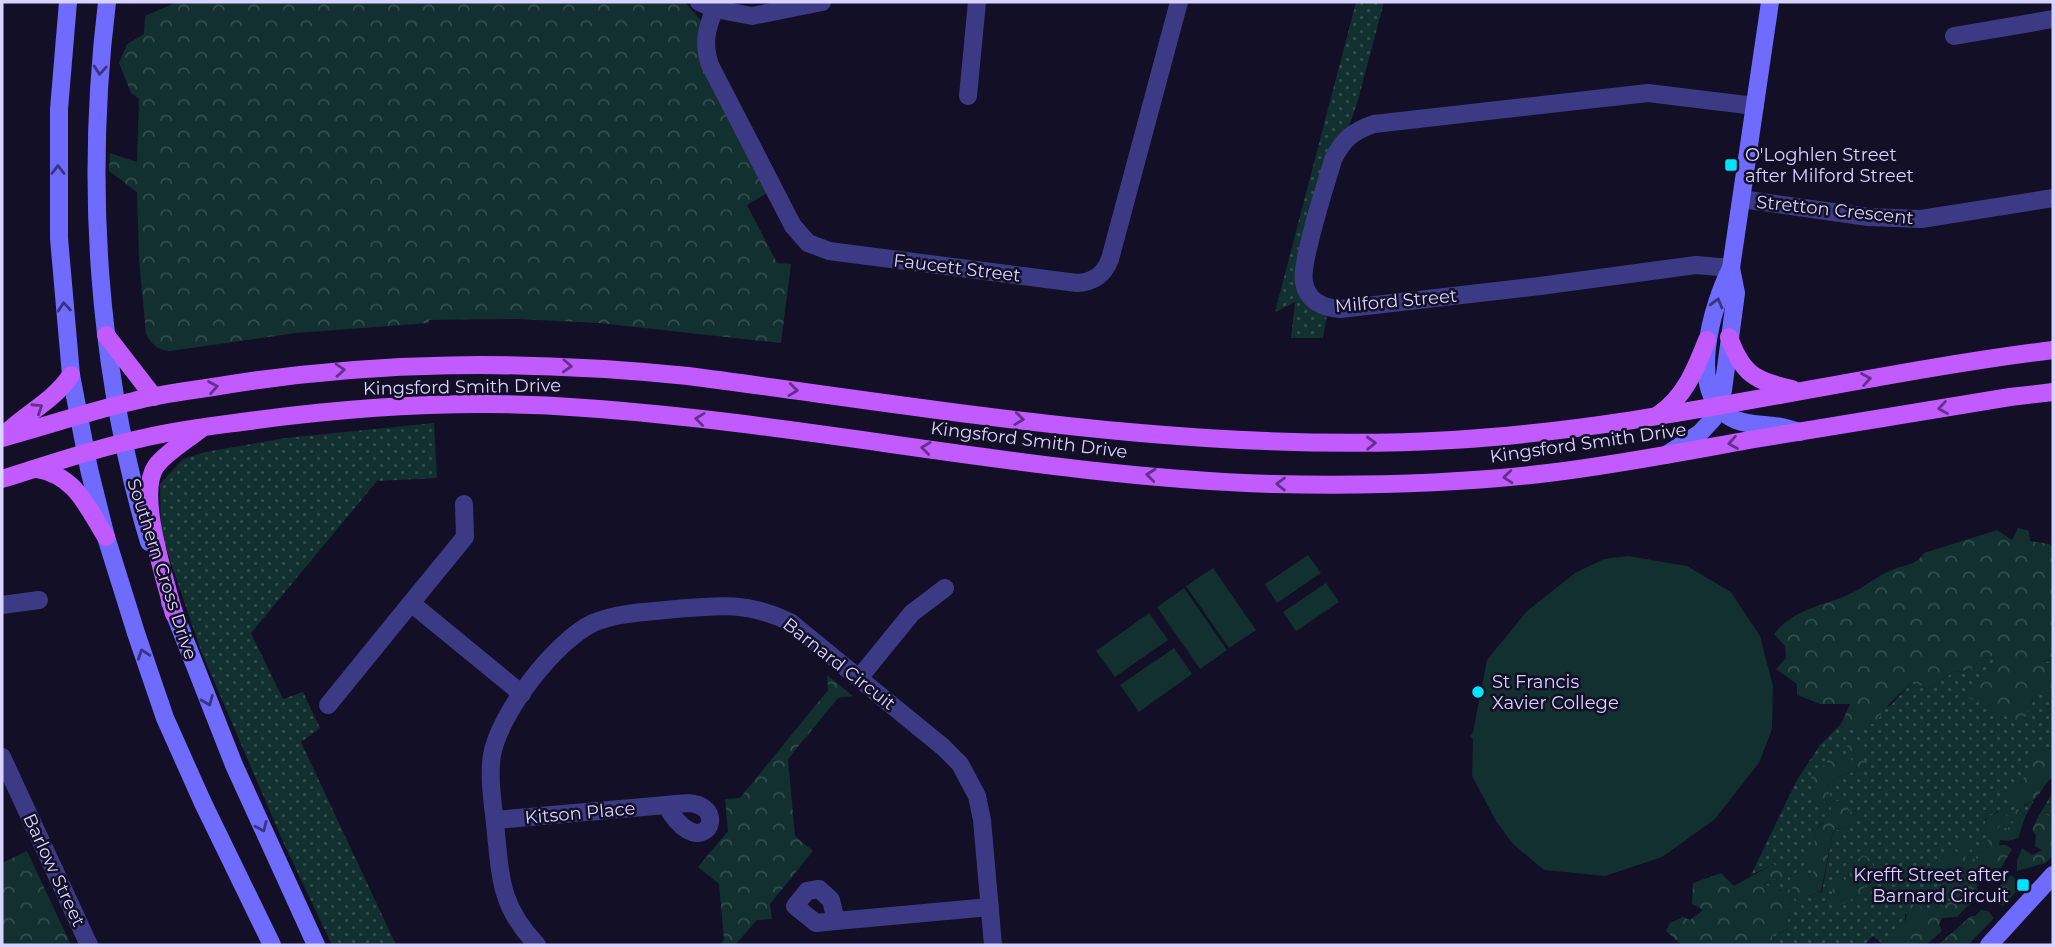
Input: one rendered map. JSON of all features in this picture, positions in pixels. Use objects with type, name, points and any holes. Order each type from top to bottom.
[{"type":"main road","points":[[68,2],[59,109],[59,238],[71,375],[78,417],[106,537],[165,718],[272,945]]},
{"type":"main road","name":"Southern Cross Drive","points":[[107,2],[99,94],[96,190],[106,335],[115,406],[123,443],[137,503],[174,614],[234,765],[316,945]]},
{"type":"main road","points":[[1655,417],[1671,406],[1684,391],[1707,340],[1721,288],[1731,268],[1770,2]]},
{"type":"main road","points":[[1666,455],[1700,433],[1713,419],[1719,405],[1736,293],[1731,268]]},
{"type":"main road","points":[[106,335],[154,397]]},
{"type":"main road","points":[[1729,337],[1737,358],[1751,376],[1771,385],[1799,391]]},
{"type":"main road","points":[[1707,340],[1705,369],[1712,393],[1719,405],[1734,419],[1800,432]]},
{"type":"main road","name":"Kingsford Smith Drive","points":[[2,437],[154,397],[272,377],[429,364],[546,365],[688,376],[1103,429],[1222,440],[1360,443],[1451,440],[1541,433],[1655,417],[1951,365],[2053,350]]},
{"type":"main road","points":[[2,437],[20,419],[53,398],[71,375]]},
{"type":"main road","name":"Kingsford Smith Drive","points":[[2,479],[123,443],[202,428],[295,415],[410,405],[582,407],[674,416],[1059,466],[1219,481],[1360,485],[1546,473],[2053,392]]},
{"type":"main road","points":[[174,614],[150,512],[149,488],[156,466],[202,428]]},
{"type":"main road","points":[[34,468],[51,471],[68,481],[106,537]]},
{"type":"main road","points":[[1989,945],[2053,875]]},
{"type":"street","points":[[707,5],[752,16],[822,2]]},
{"type":"street","points":[[968,96],[977,2]]},
{"type":"street","name":"Faucett Street","points":[[707,5],[705,38],[710,65],[793,226],[808,243],[829,251],[1077,283],[1087,282],[1101,275],[1110,259],[1180,2]]},
{"type":"street","points":[[1954,36],[2053,19]]},
{"type":"street","name":"Milford Street","points":[[1731,268],[1691,265],[1340,309],[1329,309],[1311,298],[1303,279],[1333,160],[1347,137],[1360,129],[1374,124],[1648,93],[1755,106]]},
{"type":"street","name":"Stretton Crescent","points":[[1741,199],[1868,217],[1921,219],[2053,198]]},
{"type":"street","points":[[328,705],[465,537],[464,505]]},
{"type":"street","points":[[859,678],[912,612],[945,588]]},
{"type":"street","points":[[2,605],[40,600]]},
{"type":"street","points":[[411,603],[522,694]]},
{"type":"street","name":"Barnard Circuit","points":[[537,945],[522,929],[505,898],[500,874],[492,757],[497,735],[508,713],[565,643],[595,622],[618,615],[722,605],[746,606],[769,612],[790,622],[943,747],[960,764],[972,785],[982,820],[993,945]]},
{"type":"street","name":"Barlow Street","points":[[2,757],[89,945]]},
{"type":"street","name":"Kitson Place","points":[[495,820],[666,805]]},
{"type":"street","points":[[836,921],[990,907]]},
{"type":"green space","points":[[177,2],[685,2],[702,22],[769,192],[747,205],[777,263],[791,264],[781,343],[599,323],[518,319],[429,320],[429,323],[296,333],[170,351],[159,348],[146,334],[139,259],[137,192],[109,171],[110,153],[137,162],[139,99],[131,93],[119,63],[127,44],[144,34],[145,16]]},
{"type":"green space","points":[[1356,2],[1384,2],[1358,100],[1304,262],[1303,293],[1315,312],[1327,315],[1323,338],[1291,338],[1295,302],[1275,312]]},
{"type":"green space","points":[[434,423],[437,478],[377,481],[251,633],[283,699],[303,692],[320,728],[301,742],[396,945],[332,945],[285,846],[201,651],[161,533],[160,484],[183,459],[205,452],[286,438]]},
{"type":"green space","points":[[2018,528],[2029,531],[2030,541],[2053,547],[2053,661],[2040,662],[2053,674],[2051,690],[2035,693],[2022,725],[1968,697],[1996,657],[1983,658],[1970,670],[1954,672],[1927,689],[1913,681],[1888,706],[1877,723],[1843,729],[1841,724],[1850,704],[1820,704],[1797,695],[1797,684],[1776,669],[1786,658],[1785,646],[1774,634],[1791,618],[1854,592],[1887,572],[1914,563],[1924,553],[1997,530],[2012,540]]},
{"type":"green space","points":[[1308,555],[1321,573],[1277,603],[1265,584]]},
{"type":"green space","points":[[1628,556],[1687,566],[1731,592],[1760,636],[1773,686],[1772,729],[1759,763],[1714,820],[1662,857],[1605,876],[1544,870],[1513,844],[1496,821],[1472,776],[1473,740],[1470,736],[1487,660],[1527,611],[1575,573],[1604,559]]},
{"type":"green space","points":[[1213,568],[1256,630],[1229,648],[1186,586]]},
{"type":"green space","points":[[1326,583],[1339,602],[1296,631],[1283,612]]},
{"type":"green space","points":[[1184,588],[1227,650],[1200,669],[1157,607]]},
{"type":"green space","points":[[1149,613],[1168,640],[1115,677],[1096,651]]},
{"type":"green space","points":[[1174,648],[1192,674],[1139,712],[1120,685]]},
{"type":"green space","points":[[1997,657],[2032,703],[2039,662],[2053,661],[2053,754],[2041,749],[2017,789],[2024,806],[2034,801],[2026,815],[2017,809],[2014,822],[2006,831],[1998,830],[2001,822],[1998,811],[1985,820],[1988,846],[1978,854],[1979,859],[1963,858],[1959,852],[1946,869],[1950,866],[1955,869],[1947,885],[1956,892],[1948,904],[1935,908],[1933,914],[1914,903],[1905,915],[1905,920],[1908,932],[1918,945],[1884,945],[1873,936],[1864,945],[1774,945],[1772,936],[1787,930],[1791,893],[1764,886],[1774,879],[1780,869],[1773,864],[1751,875],[1797,780],[1820,745],[1841,724],[1843,729],[1891,705],[1913,681],[1927,689],[1954,672],[1970,670],[1983,658]],"holes":[[[1855,755],[1867,768],[1842,775],[1827,785],[1831,800],[1816,788],[1828,765],[1853,761]],[[1832,812],[1849,827],[1833,831],[1822,892],[1808,896],[1798,868],[1803,870],[1804,877],[1814,873],[1811,862],[1800,857],[1813,852],[1816,830]],[[1857,860],[1864,887],[1854,898],[1845,881],[1851,870],[1847,862]]]},
{"type":"green space","points":[[827,675],[853,696],[838,698],[788,759],[795,836],[813,851],[770,904],[772,919],[757,920],[735,945],[720,945],[724,939],[719,884],[698,867],[728,831],[725,799],[740,798],[828,690]]},
{"type":"green space","points":[[1854,738],[1868,749],[1861,759],[1867,762],[1867,768],[1842,775],[1827,785],[1831,800],[1818,805],[1811,792],[1816,787],[1810,779],[1820,766],[1828,765],[1825,753],[1847,755],[1853,761],[1855,755],[1846,747]]},
{"type":"green space","points":[[2041,749],[2053,754],[2053,776],[2032,802],[2012,804],[2010,793],[2017,789],[2030,767],[2028,754]]},
{"type":"green space","points":[[2053,792],[2053,828],[2048,815],[2039,815]]},
{"type":"green space","points":[[1845,800],[1846,806],[1855,816],[1849,827],[1833,831],[1821,892],[1808,896],[1805,904],[1799,903],[1791,894],[1787,930],[1772,936],[1774,945],[1682,945],[1666,931],[1670,923],[1683,917],[1690,920],[1703,910],[1692,904],[1693,883],[1721,873],[1734,886],[1773,864],[1790,872],[1787,881],[1779,882],[1774,879],[1764,885],[1773,886],[1780,891],[1788,887],[1791,892],[1798,867],[1803,870],[1805,877],[1813,873],[1810,862],[1799,858],[1805,852],[1813,852],[1816,830],[1823,823],[1825,815],[1832,812],[1830,806],[1836,801]]},
{"type":"green space","points":[[2016,808],[2026,815],[2018,838],[2000,840],[1999,845],[2012,849],[2001,868],[1984,869],[1976,878],[1978,895],[1957,917],[1942,918],[1939,924],[1942,931],[1926,945],[1918,945],[1911,938],[1907,944],[1892,943],[1893,930],[1905,925],[1908,906],[1914,903],[1933,913],[1935,908],[1948,904],[1956,892],[1946,886],[1954,869],[1950,866],[1945,870],[1939,864],[1940,857],[1947,857],[1954,851],[1959,852],[1963,841],[1973,840],[1971,849],[1964,858],[1978,859],[1978,854],[1988,846],[1985,821],[2004,810],[2007,817],[1998,830],[2006,830],[2013,822],[2012,816]]},
{"type":"green space","points":[[2039,815],[2048,815],[2053,828],[2053,855],[2046,863],[2017,871],[2017,861],[2022,848],[2032,855],[2042,850],[2035,846],[2036,835],[2032,830]]},
{"type":"green space","points":[[27,851],[71,945],[2,945],[2,863]]},
{"type":"green space","points":[[1863,855],[1872,860],[1875,876],[1854,898],[1838,906],[1832,891],[1837,880],[1843,877],[1845,881],[1851,871],[1848,857],[1857,860]]},
{"type":"green space","points":[[2011,875],[2017,880],[2018,890],[2003,906],[1995,901],[1993,893]]},
{"type":"green space","points":[[1981,910],[1988,911],[1994,918],[1968,945],[1938,945],[1971,916]]},
{"type":"place","name":"O'Loghlen Street after Milford Street","points":[[1731,165]]},
{"type":"place","name":"St Francis Xavier College","points":[[1478,692]]},
{"type":"place","name":"Krefft Street after Barnard Circuit","points":[[2023,885]]}]
